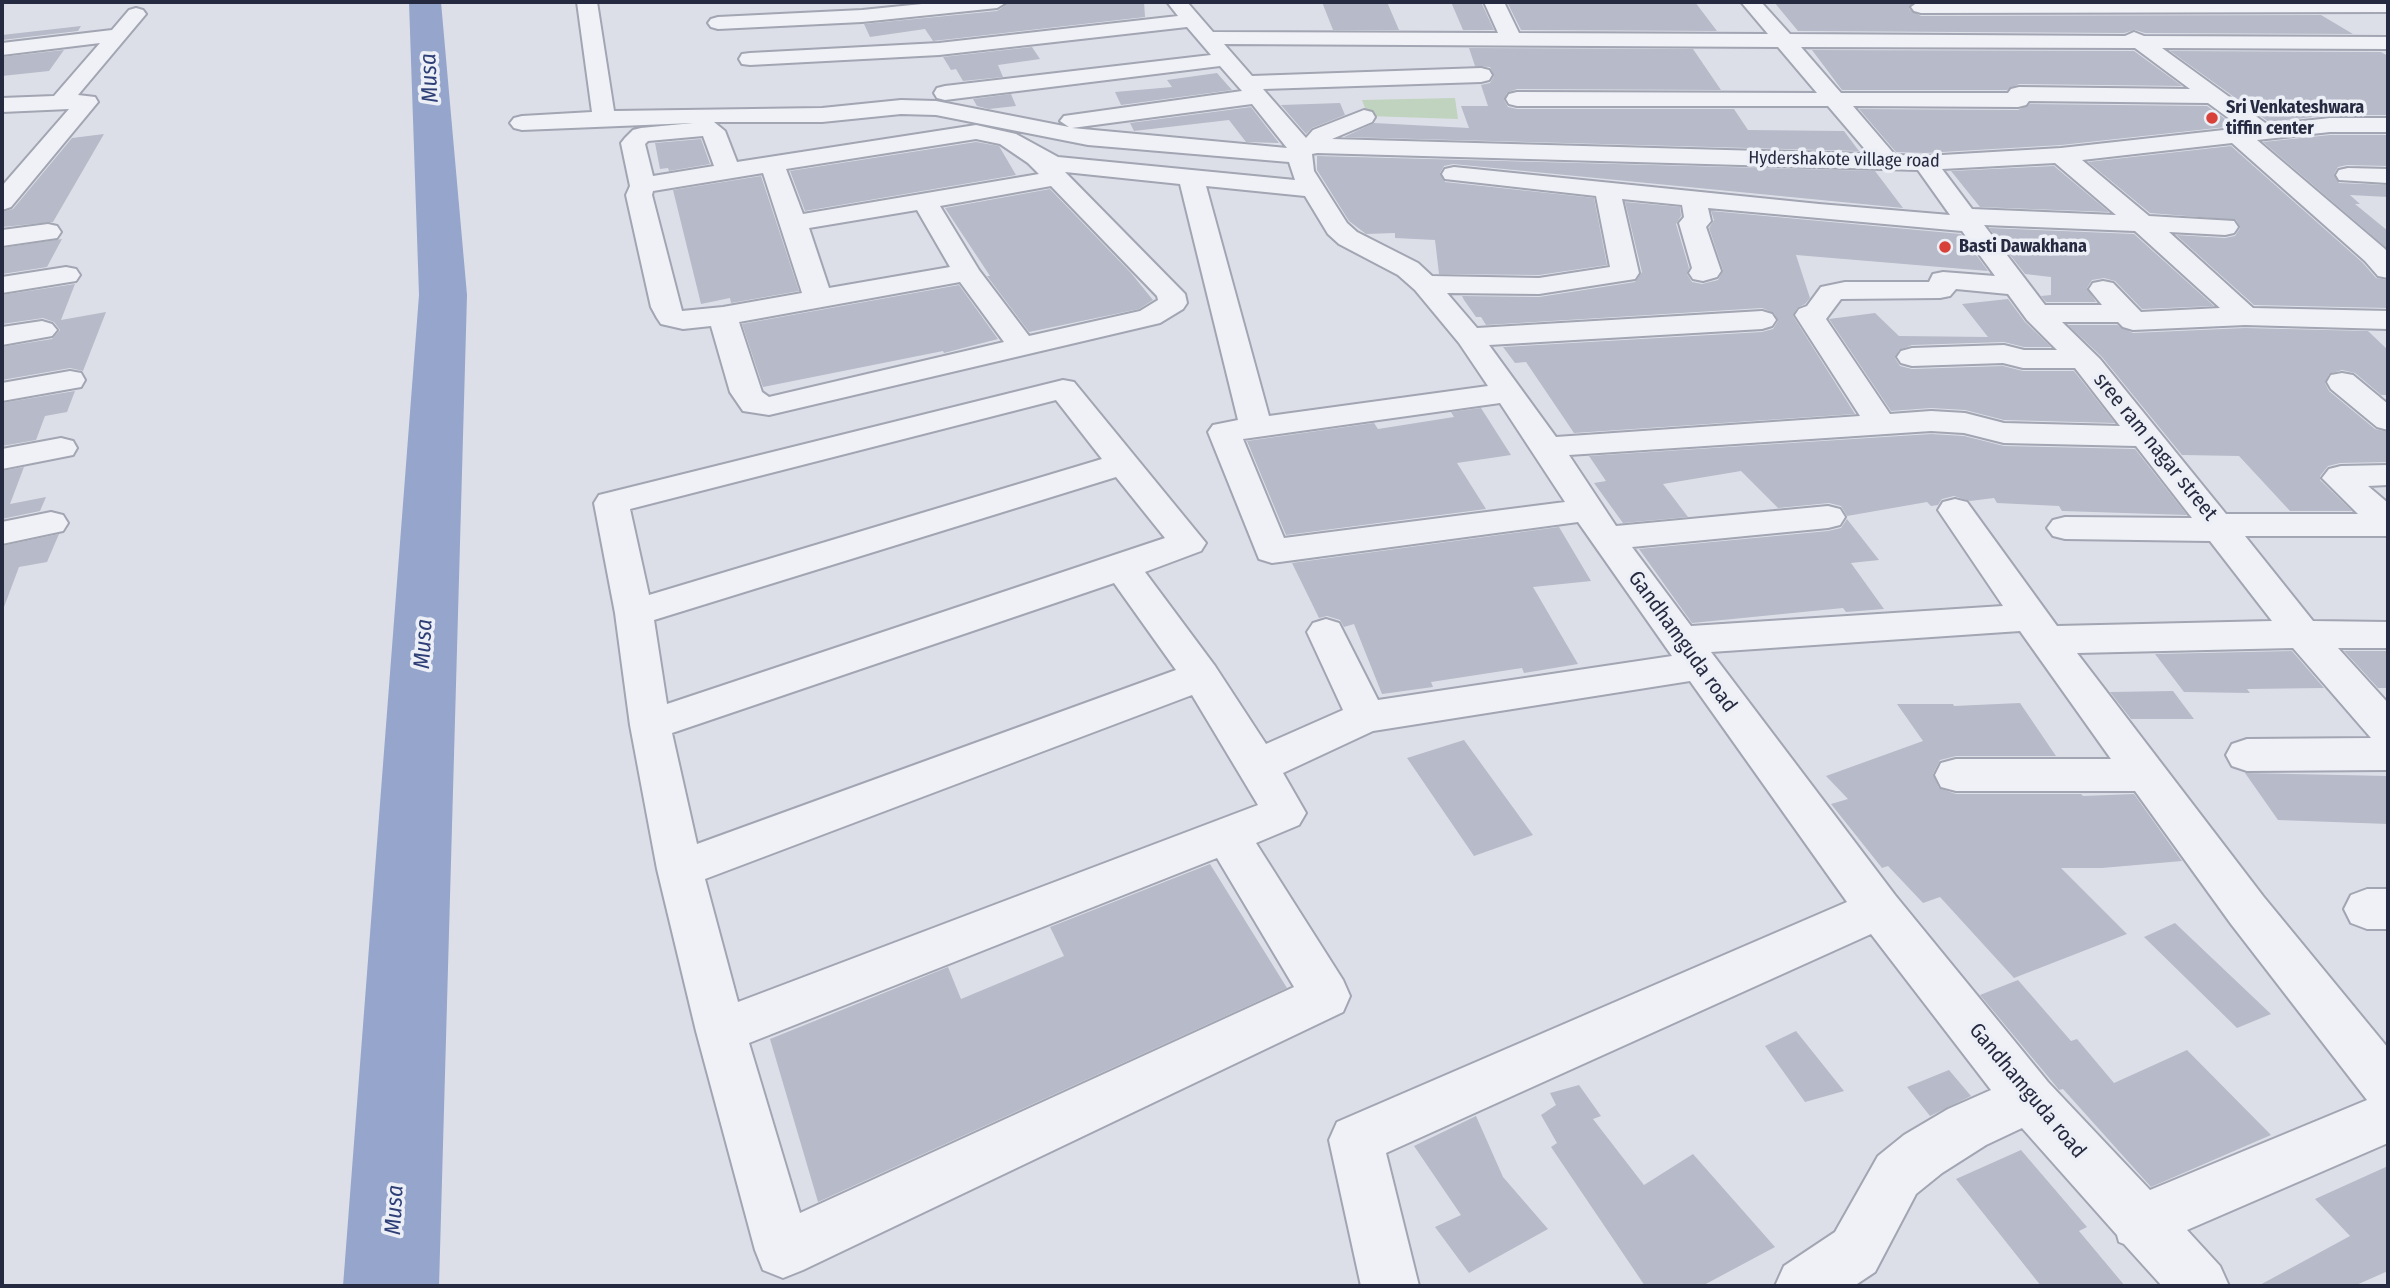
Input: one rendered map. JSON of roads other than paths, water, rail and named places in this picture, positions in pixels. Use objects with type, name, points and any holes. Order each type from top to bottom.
[{"type":"street","points":[[587,2],[604,118]]},
{"type":"street","points":[[780,2],[712,14],[862,16],[997,2]]},
{"type":"street","points":[[1494,2],[1511,38]]},
{"type":"street","points":[[1751,2],[1889,163]]},
{"type":"street","points":[[1917,4],[1961,42]]},
{"type":"street","points":[[1917,4],[2388,6]]},
{"type":"street","points":[[2087,4],[2263,132]]},
{"type":"street","points":[[60,103],[136,14]]},
{"type":"street","points":[[2,48],[118,35]]},
{"type":"street","points":[[750,59],[939,49],[1218,50],[1511,38],[2388,43]]},
{"type":"street","points":[[1029,127],[1171,108],[1218,50]]},
{"type":"street","points":[[945,93],[1144,70],[1218,50],[1481,75]]},
{"type":"street","name":"Gandhamguda road","points":[[1218,50],[1305,162],[1337,228],[1348,238],[1401,263],[1425,284],[1469,337],[1547,447],[1596,524],[1879,909],[2030,1099],[2200,1286]]},
{"type":"street","points":[[2174,67],[2213,66]]},
{"type":"street","points":[[1144,70],[1171,108]]},
{"type":"street","points":[[1517,99],[1834,100],[2213,96]]},
{"type":"street","points":[[2,106],[87,102],[2,202]]},
{"type":"street","points":[[522,122],[679,116],[822,115],[901,107],[936,108],[1088,138],[1305,162]]},
{"type":"street","points":[[1305,162],[1321,135],[1364,117]]},
{"type":"street","name":"Hydershakote village road","points":[[1305,162],[1925,163],[2061,155],[2330,125],[2386,127]]},
{"type":"street","points":[[728,171],[713,131],[703,126],[640,135],[633,143],[643,186],[639,195],[665,307],[671,318],[683,320],[723,316],[967,272]]},
{"type":"street","points":[[643,186],[975,132],[993,134],[1008,139],[1037,158],[1171,294],[1173,303],[1150,317],[769,406],[754,404],[746,393],[723,316]]},
{"type":"street","points":[[2237,135],[2375,255],[2388,270]]},
{"type":"street","points":[[1037,158],[1045,150],[1058,148],[1305,162]]},
{"type":"street","points":[[2061,155],[2142,223],[2245,316]]},
{"type":"street","points":[[1037,158],[1055,164],[1191,178],[1305,162]]},
{"type":"street","name":"sree ram nagar street","points":[[1925,163],[2037,314],[2082,359],[2220,527],[2303,634],[2388,730]]},
{"type":"street","points":[[772,165],[818,299]]},
{"type":"street","points":[[1404,169],[1608,191],[1968,220],[2225,227]]},
{"type":"street","points":[[2348,175],[2388,176]]},
{"type":"street","points":[[794,223],[1057,178]]},
{"type":"street","points":[[1191,178],[1256,428]]},
{"type":"street","points":[[1425,284],[1539,286],[1625,273],[1608,191]]},
{"type":"street","points":[[1693,198],[1698,220],[1692,223],[1707,271],[1703,273]]},
{"type":"street","points":[[925,201],[967,272],[1023,348]]},
{"type":"street","points":[[3,239],[48,232]]},
{"type":"street","points":[[2,285],[66,275]]},
{"type":"street","points":[[1881,424],[1809,314],[1817,312],[1831,293],[1844,290],[1940,290],[1944,286],[1943,280],[2016,286]]},
{"type":"street","points":[[2103,289],[2133,321],[2245,316],[2388,320]]},
{"type":"street","points":[[2037,314],[2126,313]]},
{"type":"street","points":[[1469,337],[1762,320]]},
{"type":"street","points":[[2,336],[42,330]]},
{"type":"street","points":[[1912,358],[2004,355],[2023,359],[2082,359]]},
{"type":"street","points":[[2,392],[70,380]]},
{"type":"street","points":[[2342,382],[2388,420]]},
{"type":"street","points":[[650,725],[1188,543],[1063,390],[611,503],[634,613],[650,725],[680,869],[721,1031],[783,1250],[1325,996],[1227,835]]},
{"type":"street","points":[[1509,392],[1224,432],[1272,551],[1596,524],[1828,517]]},
{"type":"street","points":[[1547,447],[1931,421],[1965,423],[2004,433],[2145,436]]},
{"type":"street","points":[[2,459],[61,448]]},
{"type":"street","points":[[634,613],[1125,463]]},
{"type":"street","points":[[2388,475],[2339,478],[2388,523]]},
{"type":"street","points":[[1955,510],[2038,629],[2247,910],[2388,1087]]},
{"type":"street","points":[[2,533],[51,523]]},
{"type":"street","points":[[2065,528],[2388,523]]},
{"type":"street","points":[[721,1031],[1284,813],[1258,766],[1201,676],[1122,567]]},
{"type":"street","points":[[1258,766],[1366,717],[1691,653],[2038,629],[2388,635]]},
{"type":"street","points":[[1326,632],[1366,717]]},
{"type":"street","points":[[680,869],[1201,676]]},
{"type":"street","points":[[2247,755],[2388,754]]},
{"type":"street","points":[[1956,775],[2147,775]]},
{"type":"street","points":[[1390,1286],[1356,1140],[1879,909]]},
{"type":"street","points":[[1804,1286],[1855,1252],[1897,1175],[1923,1154],[1967,1127],[2030,1099]]},
{"type":"street","points":[[2139,1222],[2388,1117]]},
{"type":"waterway","name":"Musa","points":[[391,1286],[443,295],[425,2]]},
{"type":"place","name":"Sri Venkateshwara tiffin center","points":[[2212,118]]},
{"type":"place","name":"Basti Dawakhana","points":[[1945,247]]}]
